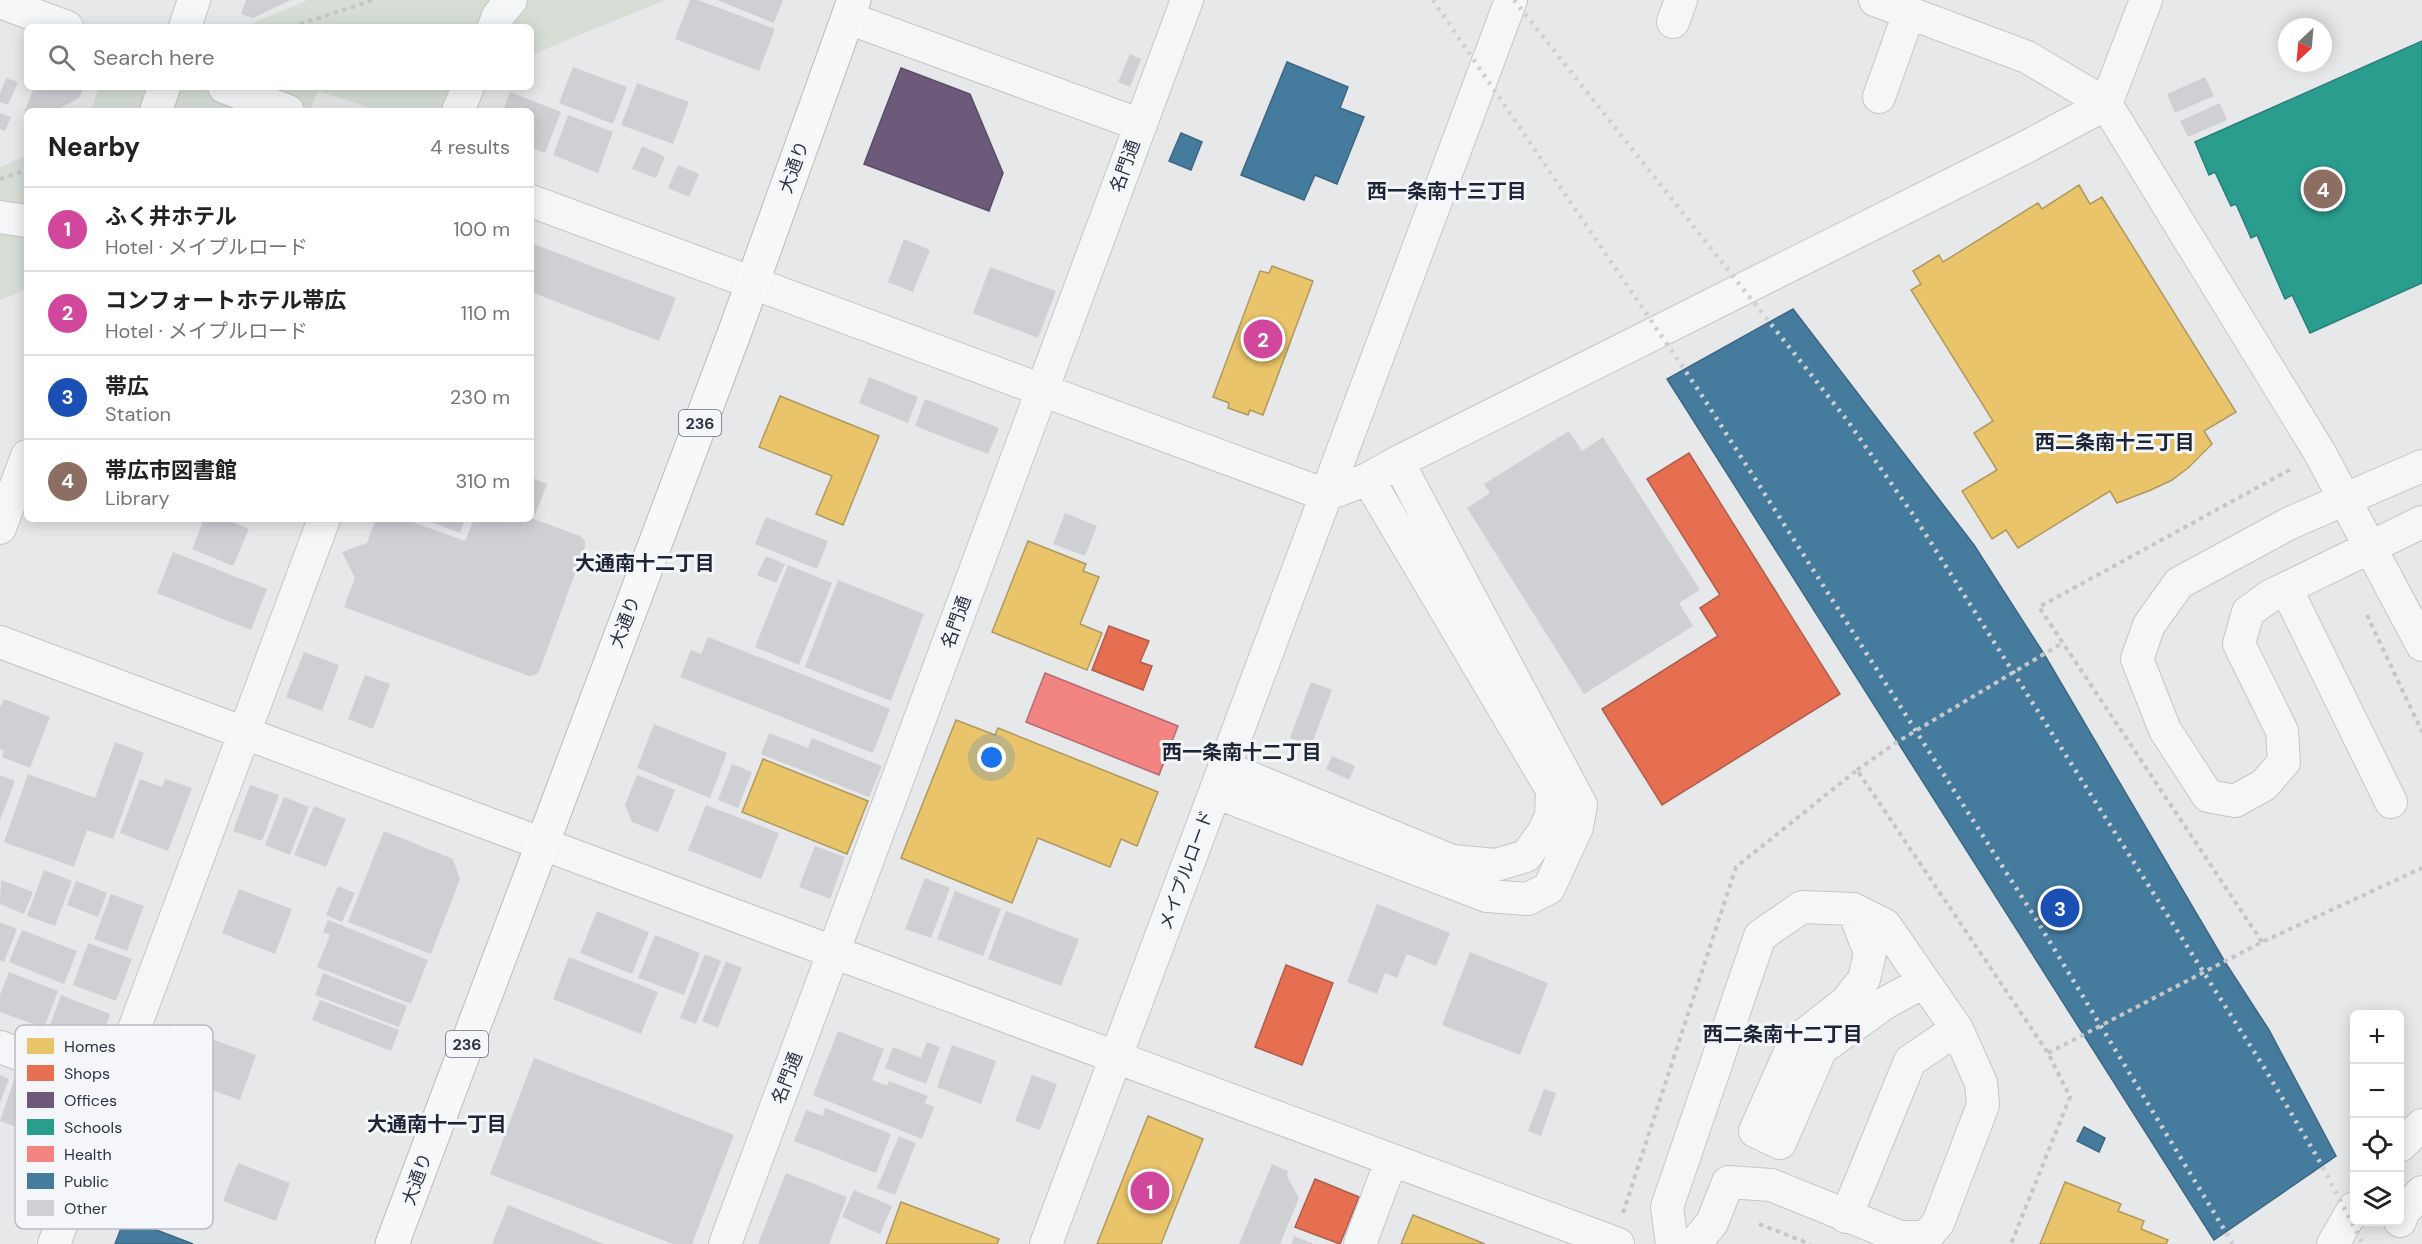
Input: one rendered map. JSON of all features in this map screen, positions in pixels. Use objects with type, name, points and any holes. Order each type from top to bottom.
[{"type":"highway","name":"大通り","points":[[393,1244],[752,284],[851,9]]},
{"type":"street","points":[[186,24],[194,0]]},
{"type":"street","points":[[495,24],[498,16],[511,0]]},
{"type":"street","name":"名門通","points":[[724,1244],[1187,0]]},
{"type":"street","name":"メイプルロード","points":[[1046,1244],[1511,0]]},
{"type":"street","points":[[1875,0],[2027,57],[2106,104],[2320,453],[2422,645]]},
{"type":"street","points":[[534,202],[1326,495],[1368,479],[2028,146],[2106,104],[2146,0]]},
{"type":"street","points":[[0,2],[59,24]]},
{"type":"street","points":[[851,9],[1141,124]]},
{"type":"street","points":[[1878,97],[1909,13]]},
{"type":"street","points":[[157,108],[163,90]]},
{"type":"street","points":[[232,90],[280,108]]},
{"type":"street","points":[[459,108],[467,90]]},
{"type":"street","points":[[0,217],[24,221]]},
{"type":"street","points":[[1220,780],[1487,896],[1528,899],[1549,888],[1577,827],[1581,805],[1398,462]]},
{"type":"street","points":[[0,528],[24,464]]},
{"type":"street","points":[[2422,466],[2290,523],[2179,583],[2149,625],[2137,659],[2165,730],[2208,796],[2235,801],[2264,785],[2284,762],[2282,731],[2239,644],[2248,612],[2270,596],[2422,522]]},
{"type":"street","points":[[1220,780],[1452,861],[1496,865],[1526,856],[1543,833],[1551,816],[1552,790],[1368,479]]},
{"type":"street","points":[[136,1025],[323,522]]},
{"type":"street","points":[[2286,588],[2391,802]]},
{"type":"street","points":[[0,642],[1616,1243]]},
{"type":"street","points":[[1672,1244],[1667,1207],[1760,936],[1802,907],[1853,909],[1885,925],[1957,1029],[1981,1083],[1983,1105],[1938,1223],[1926,1237],[1900,1237],[1771,1185],[1728,1182],[1712,1223],[1694,1244]]},
{"type":"street","points":[[1853,909],[1870,953],[1864,979],[1846,1002],[1794,1043],[1755,1131],[1780,1143],[1821,1049],[1885,1003],[1924,982]]},
{"type":"street","points":[[1846,1217],[1910,1061],[1957,1029]]},
{"type":"street","points":[[0,1047],[15,1053]]},
{"type":"street","points":[[2404,1142],[2422,1125]]},
{"type":"street","points":[[1360,1244],[1391,1161]]},
{"type":"street","points":[[2404,1211],[2422,1192]]},
{"type":"street","points":[[2333,1244],[2350,1216]]},
{"type":"street","points":[[2388,1244],[2397,1226]]},
{"type":"street","points":[[54,1244],[60,1229]]},
{"type":"path","points":[[300,24],[374,0]]},
{"type":"path","points":[[0,179],[24,171]]},
{"type":"path","points":[[2262,942],[2039,607],[2320,453]]},
{"type":"path","points":[[1616,1243],[1736,867],[1857,770],[1897,742],[2064,642]]},
{"type":"path","points":[[1857,770],[2048,1053],[2070,1097],[2011,1244]]},
{"type":"path","points":[[2048,1053],[2262,942],[2422,868]]},
{"type":"path","points":[[1759,1224],[1810,1244]]},
{"type":"shaded area","points":[[308,0],[665,0],[534,54],[534,24],[250,24]]},
{"type":"shaded area","points":[[98,90],[451,90],[443,108],[369,108],[318,91],[311,108],[92,108]]},
{"type":"shaded area","points":[[24,157],[24,290],[0,300],[0,167]]},
{"type":"building: Homes","points":[[2079,185],[2090,204],[2102,197],[2236,412],[2204,431],[2212,444],[2172,480],[2117,503],[2110,491],[2018,548],[2006,530],[1992,539],[1962,491],[1997,470],[1974,433],[1993,421],[1911,290],[1921,284],[1913,271],[1939,255],[1943,262],[2038,203],[2042,209]]},
{"type":"building: Homes","points":[[1272,266],[1313,281],[1263,415],[1250,410],[1248,415],[1228,408],[1229,403],[1213,397],[1260,271],[1269,273]]},
{"type":"building: Homes","points":[[780,396],[879,436],[843,525],[816,514],[832,476],[759,447]]},
{"type":"building: Homes","points":[[1028,541],[1086,564],[1083,571],[1099,577],[1080,624],[1102,633],[1087,670],[992,632]]},
{"type":"building: Homes","points":[[956,720],[995,735],[998,728],[1158,792],[1137,846],[1121,839],[1110,867],[1038,838],[1012,903],[901,858]]},
{"type":"building: Homes","points":[[763,759],[868,801],[847,854],[742,812]]},
{"type":"building: Homes","points":[[1148,1116],[1203,1139],[1161,1244],[1097,1244]]},
{"type":"building: Homes","points":[[2065,1182],[2121,1204],[2118,1211],[2144,1221],[2141,1229],[2168,1240],[2166,1244],[2040,1244]]},
{"type":"building: Homes","points":[[901,1202],[999,1239],[997,1244],[886,1244]]},
{"type":"building: Homes","points":[[1413,1215],[1485,1244],[1401,1244]]},
{"type":"building: Shops","points":[[1689,453],[1840,694],[1662,805],[1602,709],[1718,636],[1700,608],[1720,595],[1647,479]]},
{"type":"building: Shops","points":[[1109,626],[1149,641],[1140,662],[1152,666],[1143,690],[1092,670]]},
{"type":"building: Shops","points":[[1286,965],[1333,983],[1302,1065],[1255,1047]]},
{"type":"building: Shops","points":[[1315,1179],[1359,1197],[1340,1244],[1295,1227]]},
{"type":"building: Offices","points":[[901,68],[970,94],[1003,173],[989,211],[864,164]]},
{"type":"building: Schools","points":[[2422,41],[2422,283],[2310,333],[2292,295],[2285,299],[2257,235],[2251,238],[2236,204],[2231,206],[2215,172],[2209,175],[2195,142]]},
{"type":"building: Health","points":[[1045,673],[1178,726],[1159,775],[1026,722]]},
{"type":"building: Public","points":[[1287,62],[1348,87],[1340,108],[1364,117],[1337,184],[1315,175],[1304,200],[1241,175]]},
{"type":"building: Public","points":[[1181,133],[1202,142],[1191,170],[1169,161]]},
{"type":"building: Public","points":[[1793,309],[1974,545],[2044,654],[2225,962],[2269,1030],[2336,1156],[2214,1240],[1667,379]]},
{"type":"building: Public","points":[[2084,1127],[2105,1138],[2099,1152],[2077,1141]]},
{"type":"building: Public","points":[[121,1229],[154,1229],[193,1244],[115,1244]]},
{"type":"building: Other","points":[[246,0],[291,0],[253,18],[241,14]]},
{"type":"building: Other","points":[[690,0],[698,0],[775,29],[759,71],[675,39]]},
{"type":"building: Other","points":[[717,0],[783,0],[774,23]]},
{"type":"building: Other","points":[[1130,54],[1141,59],[1130,87],[1118,82]]},
{"type":"building: Other","points":[[573,67],[627,87],[613,124],[559,103]]},
{"type":"building: Other","points":[[2205,77],[2214,96],[2175,113],[2167,94]]},
{"type":"building: Other","points":[[6,78],[18,82],[8,105],[0,102],[0,93]]},
{"type":"building: Other","points":[[637,83],[689,102],[673,144],[621,125]]},
{"type":"building: Other","points":[[33,90],[83,90],[79,98],[60,108],[26,108]]},
{"type":"building: Other","points":[[510,92],[561,112],[545,153],[534,149],[534,108],[504,108]]},
{"type":"building: Other","points":[[2220,103],[2227,120],[2188,137],[2180,121]]},
{"type":"building: Other","points":[[0,113],[11,117],[5,131],[0,129]]},
{"type":"building: Other","points":[[568,115],[613,132],[598,173],[553,155]]},
{"type":"building: Other","points":[[642,146],[665,157],[656,178],[632,169]]},
{"type":"building: Other","points":[[678,165],[699,174],[689,197],[668,188]]},
{"type":"building: Other","points":[[904,239],[930,250],[913,292],[888,282]]},
{"type":"building: Other","points":[[534,244],[676,298],[659,341],[534,293]]},
{"type":"building: Other","points":[[990,267],[1056,291],[1038,338],[973,313]]},
{"type":"building: Other","points":[[869,377],[918,397],[908,423],[859,403]]},
{"type":"building: Other","points":[[925,399],[999,428],[988,454],[915,426]]},
{"type":"building: Other","points":[[1569,431],[1582,451],[1603,437],[1700,590],[1679,603],[1693,626],[1584,694],[1467,508],[1490,493],[1484,484]]},
{"type":"building: Other","points":[[534,478],[547,484],[534,514]]},
{"type":"building: Other","points":[[1065,513],[1097,526],[1085,556],[1053,544]]},
{"type":"building: Other","points":[[766,517],[828,541],[817,569],[755,544]]},
{"type":"building: Other","points":[[534,519],[580,536],[585,541],[539,672],[534,675],[529,676],[344,607],[355,578],[342,552],[367,543],[375,522],[412,522],[465,541],[473,522],[534,522]]},
{"type":"building: Other","points":[[203,522],[232,522],[249,529],[233,566],[192,549]]},
{"type":"building: Other","points":[[431,522],[464,522],[460,533]]},
{"type":"building: Other","points":[[173,552],[267,589],[251,630],[157,593]]},
{"type":"building: Other","points":[[766,556],[785,564],[776,583],[757,575]]},
{"type":"building: Other","points":[[788,565],[832,583],[799,665],[755,647]]},
{"type":"building: Other","points":[[838,580],[924,614],[891,701],[805,667]]},
{"type":"building: Other","points":[[708,637],[890,709],[873,753],[680,677],[691,650],[701,654]]},
{"type":"building: Other","points":[[304,652],[339,665],[322,711],[286,697]]},
{"type":"building: Other","points":[[365,675],[390,684],[373,729],[348,719]]},
{"type":"building: Other","points":[[1311,682],[1332,690],[1311,746],[1290,738]]},
{"type":"building: Other","points":[[4,699],[50,717],[30,768],[2,757],[4,751],[0,749],[0,707]]},
{"type":"building: Other","points":[[654,724],[727,753],[710,798],[637,768]]},
{"type":"building: Other","points":[[769,733],[808,748],[812,738],[882,766],[869,797],[761,754]]},
{"type":"building: Other","points":[[115,742],[144,753],[113,839],[87,830],[74,867],[4,842],[28,774],[95,798]]},
{"type":"building: Other","points":[[1332,756],[1355,766],[1349,780],[1326,769]]},
{"type":"building: Other","points":[[732,764],[752,772],[738,808],[718,800]]},
{"type":"building: Other","points":[[0,775],[15,781],[0,820]]},
{"type":"building: Other","points":[[637,775],[675,790],[658,832],[632,822],[625,805]]},
{"type":"building: Other","points":[[140,779],[162,787],[165,779],[192,788],[168,851],[120,833]]},
{"type":"building: Other","points":[[250,785],[279,795],[262,841],[233,831]]},
{"type":"building: Other","points":[[284,797],[309,807],[290,855],[265,845]]},
{"type":"building: Other","points":[[706,805],[779,833],[761,879],[688,850]]},
{"type":"building: Other","points":[[314,806],[346,819],[326,867],[294,855]]},
{"type":"building: Other","points":[[384,831],[453,859],[460,879],[431,954],[348,922]]},
{"type":"building: Other","points":[[815,846],[845,857],[830,899],[799,887]]},
{"type":"building: Other","points":[[44,870],[72,881],[55,926],[27,916]]},
{"type":"building: Other","points":[[925,878],[950,888],[931,938],[905,929]]},
{"type":"building: Other","points":[[1,880],[33,892],[24,914],[0,904]]},
{"type":"building: Other","points":[[76,881],[107,893],[98,917],[67,905]]},
{"type":"building: Other","points":[[338,886],[355,893],[342,922],[326,915]]},
{"type":"building: Other","points":[[239,889],[292,909],[275,954],[222,933]]},
{"type":"building: Other","points":[[955,891],[1001,909],[983,956],[937,939]]},
{"type":"building: Other","points":[[111,894],[144,906],[127,951],[94,939]]},
{"type":"building: Other","points":[[1377,904],[1450,933],[1436,966],[1407,954],[1397,978],[1385,973],[1377,994],[1347,982]]},
{"type":"building: Other","points":[[597,911],[649,932],[632,974],[580,953]]},
{"type":"building: Other","points":[[1006,911],[1079,939],[1061,986],[988,959]]},
{"type":"building: Other","points":[[328,920],[428,960],[411,1004],[317,967],[330,935],[323,932]]},
{"type":"building: Other","points":[[0,922],[17,929],[4,962],[0,960]]},
{"type":"building: Other","points":[[22,930],[77,951],[64,984],[9,962]]},
{"type":"building: Other","points":[[655,935],[700,953],[684,995],[638,978]]},
{"type":"building: Other","points":[[88,943],[132,959],[116,1001],[73,985]]},
{"type":"building: Other","points":[[1470,952],[1548,983],[1520,1055],[1442,1025]]},
{"type":"building: Other","points":[[705,954],[721,961],[696,1024],[680,1018]]},
{"type":"building: Other","points":[[569,957],[658,992],[641,1034],[553,999]]},
{"type":"building: Other","points":[[726,961],[742,968],[718,1028],[702,1021]]},
{"type":"building: Other","points":[[9,972],[58,991],[45,1025],[36,1025],[0,1012],[0,995]]},
{"type":"building: Other","points":[[323,973],[407,1006],[399,1027],[315,995]]},
{"type":"building: Other","points":[[61,995],[110,1014],[106,1025],[50,1025]]},
{"type":"building: Other","points":[[320,1000],[399,1030],[391,1051],[312,1020]]},
{"type":"building: Other","points":[[838,1031],[884,1049],[872,1080],[887,1086],[889,1081],[928,1096],[925,1103],[934,1107],[922,1139],[813,1095]]},
{"type":"building: Other","points":[[213,1040],[256,1055],[240,1100],[213,1090]]},
{"type":"building: Other","points":[[927,1042],[940,1047],[926,1084],[885,1068],[893,1047],[921,1058]]},
{"type":"building: Other","points":[[952,1045],[996,1061],[981,1104],[937,1087]]},
{"type":"building: Other","points":[[534,1058],[734,1135],[692,1244],[673,1244],[490,1174]]},
{"type":"building: Other","points":[[0,1075],[9,1079],[0,1103]]},
{"type":"building: Other","points":[[1032,1075],[1057,1084],[1040,1130],[1015,1121]]},
{"type":"building: Other","points":[[14,1080],[15,1127],[0,1121]]},
{"type":"building: Other","points":[[1544,1089],[1556,1093],[1541,1136],[1528,1131]]},
{"type":"building: Other","points":[[825,1108],[891,1134],[876,1173],[794,1141],[806,1110],[823,1116]]},
{"type":"building: Other","points":[[899,1136],[916,1143],[895,1195],[877,1188]]},
{"type":"building: Other","points":[[238,1163],[290,1183],[276,1221],[223,1201]]},
{"type":"building: Other","points":[[1272,1164],[1288,1171],[1287,1176],[1299,1198],[1280,1244],[1239,1244]]},
{"type":"building: Other","points":[[786,1173],[847,1197],[829,1244],[758,1244]]},
{"type":"building: Other","points":[[854,1190],[892,1206],[880,1234],[842,1217]]},
{"type":"building: Other","points":[[508,1205],[604,1244],[492,1244]]},
{"type":"building: Other","points":[[1294,1236],[1314,1244],[1291,1244]]},
{"type":"railway","points":[[1433,0],[1699,391],[2036,919],[2233,1244]]},
{"type":"railway","points":[[1514,0],[1847,420],[1914,516],[2265,1069],[2320,1162],[2363,1244]]},
{"type":"place","name":"帯広市図書館","points":[[2323,189]]},
{"type":"place","name":"コンフォートホテル帯広","points":[[1263,339]]},
{"type":"place","name":"帯広","points":[[2060,908]]},
{"type":"place","name":"ふく井ホテル","points":[[1150,1191]]},
{"type":"district","name":"西一条南十三丁目","points":[[1447,191]]},
{"type":"district","name":"西二条南十三丁目","points":[[2115,442]]},
{"type":"district","name":"大通南十二丁目","points":[[645,563]]},
{"type":"district","name":"西一条南十二丁目","points":[[1242,752]]},
{"type":"district","name":"西二条南十二丁目","points":[[1783,1034]]},
{"type":"district","name":"大通南十一丁目","points":[[437,1124]]}]
